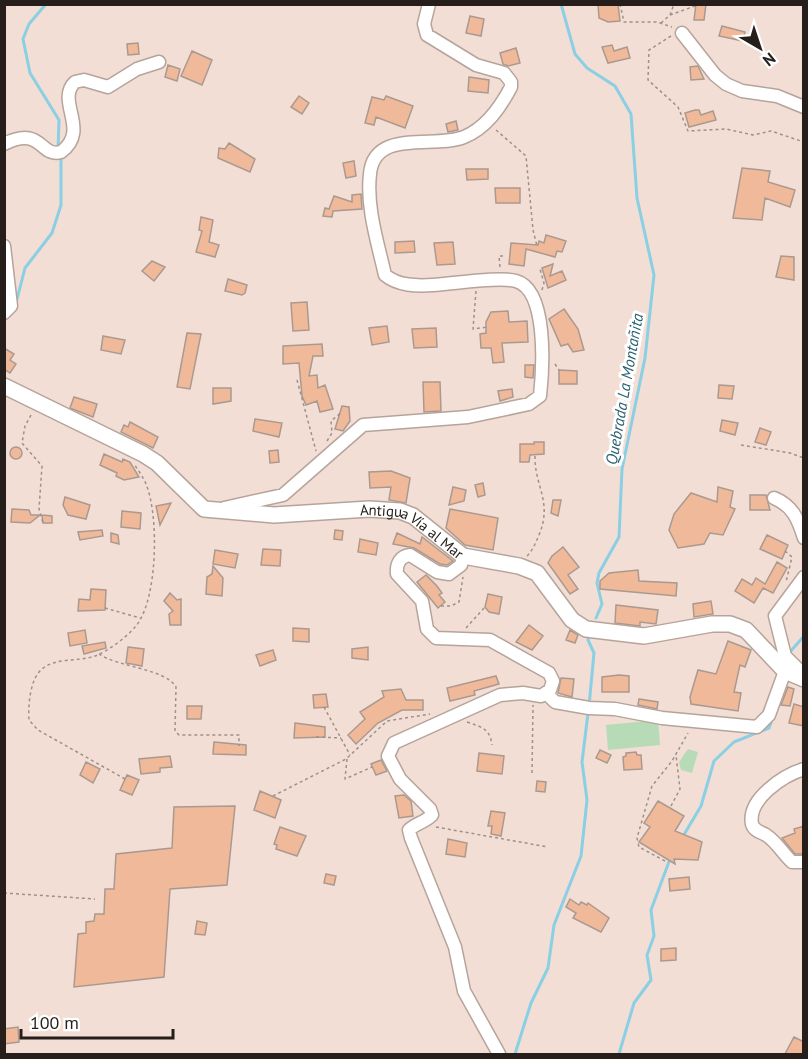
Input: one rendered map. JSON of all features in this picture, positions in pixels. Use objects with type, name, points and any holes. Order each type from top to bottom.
[{"type":"main road","points":[[4,386],[157,463],[197,505],[209,510]]},
{"type":"main road","name":"Antigua Vía al Mar","points":[[209,510],[274,515],[369,509],[400,511],[413,516],[462,561],[516,566],[537,573],[572,620],[586,629],[644,636],[712,624],[730,624],[746,630],[785,671],[804,677]]},
{"type":"street","points":[[209,510],[283,495],[363,425],[468,417],[537,400],[540,396],[538,311],[528,287],[514,280],[421,286],[398,282],[385,275],[375,229],[370,174],[377,157],[388,147],[399,143],[457,140],[486,122],[500,106],[512,82],[504,74],[466,60],[427,35],[424,24],[429,4]]},
{"type":"street","points":[[682,33],[715,75],[726,84],[742,91],[777,96],[804,107]]},
{"type":"street","points":[[4,144],[18,137],[26,137],[36,140],[52,152],[61,152],[73,136],[74,117],[68,94],[75,82],[84,80],[108,87],[136,69],[159,62]]},
{"type":"street","points":[[4,246],[7,251],[11,306],[4,313]]},
{"type":"street","points":[[774,498],[786,503],[794,512],[804,538]]},
{"type":"street","points":[[462,561],[455,571],[444,574],[430,568],[417,557],[407,555],[400,560],[396,568],[397,574],[422,601],[431,634],[436,638],[459,637],[490,640],[549,673],[553,681],[547,694]]},
{"type":"street","points":[[804,578],[775,616],[785,656],[804,677]]},
{"type":"street","points":[[499,1054],[464,991],[455,947],[413,845],[409,830],[432,815],[430,809],[396,774],[389,762],[388,751],[394,743],[500,695],[547,694],[555,702],[562,704],[615,709],[626,713],[694,722],[757,727],[769,715],[785,671]]},
{"type":"street","points":[[804,769],[793,773],[763,796],[753,812],[752,824],[755,830],[776,843],[792,862],[804,862]]},
{"type":"path","points":[[620,4],[624,22],[662,23],[682,33]]},
{"type":"path","points":[[662,23],[670,15],[674,4]]},
{"type":"path","points":[[670,15],[695,6],[696,9]]},
{"type":"path","points":[[682,33],[666,38],[649,51],[648,80],[678,107],[688,131],[726,129],[753,135],[771,131],[804,141]]},
{"type":"path","points":[[486,122],[526,156],[533,230],[537,246]]},
{"type":"path","points":[[500,280],[499,256],[502,256]]},
{"type":"path","points":[[542,268],[540,269],[544,283],[542,290]]},
{"type":"path","points":[[478,282],[473,328],[488,327]]},
{"type":"path","points":[[297,380],[318,454]]},
{"type":"path","points":[[39,404],[25,426],[22,443],[42,466],[39,509],[43,523]]},
{"type":"path","points":[[324,445],[332,434],[331,421],[342,412]]},
{"type":"path","points":[[119,444],[146,484],[154,528],[150,579],[140,618],[126,635],[99,654],[44,667],[37,674],[32,687],[29,720],[38,730],[125,779]]},
{"type":"path","points":[[741,445],[790,453],[804,458]]},
{"type":"path","points":[[516,566],[530,553],[546,514],[540,482],[535,471],[536,455]]},
{"type":"path","points":[[783,589],[792,557],[785,551]]},
{"type":"path","points":[[441,606],[451,606],[459,602],[464,573],[462,561]]},
{"type":"path","points":[[459,637],[485,607]]},
{"type":"path","points":[[105,608],[140,618]]},
{"type":"path","points":[[99,654],[109,661],[161,675],[173,682],[176,687],[175,731],[179,735],[239,735],[239,746]]},
{"type":"path","points":[[532,772],[534,695]]},
{"type":"path","points":[[324,707],[342,738],[349,757],[345,779],[372,767]]},
{"type":"path","points":[[273,796],[349,757],[387,721],[405,716],[431,714]]},
{"type":"path","points":[[451,716],[483,727],[491,735],[492,745]]},
{"type":"path","points":[[665,861],[639,847],[637,838],[652,786],[676,754],[694,722]]},
{"type":"path","points":[[316,738],[342,738]]},
{"type":"path","points":[[671,806],[680,789],[676,754]]},
{"type":"path","points":[[421,824],[548,847]]},
{"type":"path","points":[[4,894],[95,899]]},
{"type":"green space","points":[[658,720],[660,745],[608,750],[606,725]]},
{"type":"green space","points":[[688,749],[698,752],[692,773],[681,770],[679,762]]},
{"type":"building","points":[[598,4],[618,4],[620,21],[608,22],[599,18]]},
{"type":"building","points":[[696,4],[706,4],[704,20],[694,20]]},
{"type":"building","points":[[470,16],[484,19],[481,36],[466,33]]},
{"type":"building","points":[[722,26],[745,32],[743,41],[719,36]]},
{"type":"building","points":[[138,43],[139,54],[128,55],[127,44]]},
{"type":"building","points":[[612,45],[614,51],[627,47],[630,58],[608,63],[602,47]]},
{"type":"building","points":[[516,48],[520,63],[508,66],[503,64],[500,53]]},
{"type":"building","points":[[192,51],[212,60],[202,85],[181,76]]},
{"type":"building","points":[[168,65],[180,69],[177,81],[165,77]]},
{"type":"building","points":[[698,66],[704,79],[691,80],[690,67]]},
{"type":"building","points":[[469,77],[489,80],[488,93],[468,91]]},
{"type":"building","points":[[299,96],[309,103],[302,114],[291,107]]},
{"type":"building","points":[[386,96],[413,106],[405,128],[376,117],[374,125],[365,123],[372,97],[384,100]]},
{"type":"building","points":[[699,110],[701,115],[713,111],[716,120],[689,127],[685,113]]},
{"type":"building","points":[[456,121],[458,130],[448,132],[446,124]]},
{"type":"building","points":[[229,143],[255,159],[250,172],[218,158],[219,148],[225,149]]},
{"type":"building","points":[[354,161],[356,176],[346,178],[343,163]]},
{"type":"building","points":[[742,168],[770,171],[768,182],[795,190],[790,207],[765,198],[762,220],[733,218]]},
{"type":"building","points":[[466,169],[488,169],[488,179],[467,180]]},
{"type":"building","points":[[495,188],[520,188],[520,203],[496,203]]},
{"type":"building","points":[[361,194],[362,209],[333,211],[332,217],[323,216],[325,208],[329,209],[334,196],[352,202],[352,195]]},
{"type":"building","points":[[201,217],[213,220],[209,242],[219,245],[215,257],[196,252],[202,231],[199,230]]},
{"type":"building","points":[[546,235],[566,241],[562,252],[557,251],[555,257],[526,249],[524,266],[509,264],[511,243],[538,245],[539,241],[544,243]]},
{"type":"building","points":[[414,241],[415,252],[395,253],[395,242]]},
{"type":"building","points":[[453,242],[455,264],[437,265],[434,243]]},
{"type":"building","points":[[781,256],[794,257],[794,280],[776,277]]},
{"type":"building","points":[[152,261],[165,267],[154,281],[142,271]]},
{"type":"building","points":[[553,264],[550,276],[562,271],[566,280],[548,288],[542,268]]},
{"type":"building","points":[[228,279],[247,285],[245,293],[242,295],[225,291]]},
{"type":"building","points":[[307,302],[309,330],[293,331],[291,303]]},
{"type":"building","points":[[564,309],[578,329],[584,350],[573,352],[568,344],[561,346],[549,319]]},
{"type":"building","points":[[508,311],[509,322],[527,321],[528,342],[502,343],[504,362],[493,363],[491,348],[481,348],[480,334],[486,333],[486,322],[491,312]]},
{"type":"building","points":[[387,326],[389,342],[372,345],[369,328]]},
{"type":"building","points":[[436,328],[437,347],[414,348],[412,329]]},
{"type":"building","points":[[187,333],[201,334],[190,389],[177,387]]},
{"type":"building","points":[[103,336],[125,340],[121,354],[101,350]]},
{"type":"building","points":[[322,344],[323,356],[313,356],[309,376],[317,375],[318,388],[325,385],[333,409],[320,412],[317,401],[306,405],[302,396],[299,363],[283,364],[283,346]]},
{"type":"building","points":[[4,348],[14,354],[10,360],[16,364],[10,373],[4,369]]},
{"type":"building","points":[[525,365],[534,365],[533,378],[525,377]]},
{"type":"building","points":[[559,370],[577,371],[577,384],[559,384]]},
{"type":"building","points":[[423,382],[440,382],[441,411],[424,412]]},
{"type":"building","points":[[719,385],[734,386],[732,399],[718,398]]},
{"type":"building","points":[[213,388],[231,388],[231,401],[213,404]]},
{"type":"building","points":[[512,389],[513,397],[500,401],[498,391]]},
{"type":"building","points":[[74,397],[97,404],[93,417],[70,408]]},
{"type":"building","points":[[342,406],[349,407],[350,421],[343,431],[335,429]]},
{"type":"building","points":[[255,419],[282,423],[279,437],[253,431]]},
{"type":"building","points":[[722,420],[738,423],[735,435],[720,431]]},
{"type":"building","points":[[130,422],[158,437],[153,448],[121,432],[124,425],[128,427]]},
{"type":"building","points":[[760,428],[771,432],[766,445],[755,442]]},
{"type":"building","points":[[534,442],[544,442],[544,454],[530,455],[529,462],[520,462],[520,444],[534,444]]},
{"type":"building","points":[[16,447],[22,453],[16,459],[10,453]]},
{"type":"building","points":[[278,450],[279,462],[270,463],[269,451]]},
{"type":"building","points":[[104,454],[122,462],[123,459],[130,462],[139,477],[124,480],[116,476],[117,473],[100,465]]},
{"type":"building","points":[[391,471],[410,478],[406,503],[389,500],[391,487],[370,488],[369,472]]},
{"type":"building","points":[[483,483],[485,495],[478,497],[475,485]]},
{"type":"building","points":[[453,487],[466,490],[464,501],[449,505]]},
{"type":"building","points":[[718,487],[733,491],[730,507],[735,509],[723,535],[710,533],[704,544],[678,548],[669,530],[674,514],[691,493],[717,502]]},
{"type":"building","points":[[750,495],[766,495],[770,510],[750,510]]},
{"type":"building","points":[[65,497],[90,505],[86,519],[68,515],[63,505]]},
{"type":"building","points":[[553,500],[561,500],[558,516],[551,513]]},
{"type":"building","points":[[171,503],[160,525],[156,506]]},
{"type":"building","points":[[12,509],[29,510],[31,515],[40,515],[30,523],[11,522]]},
{"type":"building","points":[[450,509],[498,518],[493,550],[465,545],[446,528]]},
{"type":"building","points":[[122,511],[141,513],[140,529],[121,527]]},
{"type":"building","points":[[42,515],[52,516],[52,523],[43,523]]},
{"type":"building","points":[[102,530],[103,536],[80,540],[78,532]]},
{"type":"building","points":[[335,530],[343,531],[342,540],[334,539]]},
{"type":"building","points":[[111,533],[118,535],[119,544],[111,542]]},
{"type":"building","points":[[397,533],[420,544],[422,537],[453,561],[447,565],[440,564],[414,548],[393,544]]},
{"type":"building","points":[[767,535],[788,545],[782,559],[760,549]]},
{"type":"building","points":[[360,539],[378,543],[376,555],[358,552]]},
{"type":"building","points":[[563,547],[579,567],[568,575],[578,589],[570,594],[548,563],[552,556]]},
{"type":"building","points":[[263,549],[281,550],[280,566],[261,565]]},
{"type":"building","points":[[215,550],[238,554],[235,568],[213,564]]},
{"type":"building","points":[[777,562],[787,568],[773,593],[763,588],[754,603],[735,591],[742,579],[752,585],[756,578],[765,584]]},
{"type":"building","points":[[213,566],[223,578],[222,596],[206,594],[207,577],[212,574]]},
{"type":"building","points":[[638,570],[639,581],[677,583],[676,596],[600,589],[600,581],[609,573]]},
{"type":"building","points":[[426,575],[442,593],[439,595],[445,602],[438,608],[417,582]]},
{"type":"building","points":[[91,589],[106,590],[105,610],[78,611],[79,599],[90,600]]},
{"type":"building","points":[[170,593],[177,600],[181,599],[181,625],[170,625],[169,614],[173,611],[164,601]]},
{"type":"building","points":[[488,594],[502,597],[499,614],[489,612],[485,607]]},
{"type":"building","points":[[711,601],[713,614],[694,617],[693,604]]},
{"type":"building","points":[[616,605],[658,610],[656,624],[640,622],[640,626],[615,623]]},
{"type":"building","points":[[529,625],[543,636],[532,650],[516,642]]},
{"type":"building","points":[[293,628],[309,629],[309,642],[293,641]]},
{"type":"building","points":[[85,630],[87,643],[70,646],[68,633]]},
{"type":"building","points":[[570,630],[578,635],[575,643],[566,640]]},
{"type":"building","points":[[728,641],[751,650],[745,667],[740,665],[734,692],[741,693],[738,711],[691,704],[690,697],[698,670],[716,674]]},
{"type":"building","points":[[105,642],[106,648],[84,654],[82,646]]},
{"type":"building","points":[[128,647],[144,649],[142,666],[126,663]]},
{"type":"building","points":[[368,647],[368,660],[352,658],[352,649]]},
{"type":"building","points":[[273,650],[276,660],[260,666],[256,655]]},
{"type":"building","points":[[496,676],[499,684],[474,691],[475,695],[450,701],[447,688]]},
{"type":"building","points":[[629,676],[629,692],[602,692],[602,677]]},
{"type":"building","points":[[561,678],[574,679],[572,697],[558,693]]},
{"type":"building","points":[[788,687],[794,689],[790,706],[781,705]]},
{"type":"building","points":[[401,689],[406,700],[423,700],[423,710],[402,710],[378,723],[356,744],[348,735],[365,719],[360,712],[384,697],[382,691]]},
{"type":"building","points":[[326,694],[328,707],[314,708],[313,695]]},
{"type":"building","points":[[639,699],[658,702],[657,709],[638,705]]},
{"type":"building","points":[[794,704],[804,707],[804,726],[789,723]]},
{"type":"building","points":[[187,706],[202,706],[201,719],[187,719]]},
{"type":"building","points":[[295,723],[325,727],[325,737],[294,738]]},
{"type":"building","points":[[214,742],[246,745],[246,755],[213,754]]},
{"type":"building","points":[[600,750],[611,755],[607,763],[596,758]]},
{"type":"building","points":[[636,752],[637,755],[641,755],[642,769],[624,770],[623,757],[626,753]]},
{"type":"building","points":[[479,753],[504,756],[502,774],[477,771]]},
{"type":"building","points":[[170,756],[172,767],[160,768],[160,772],[141,774],[139,759]]},
{"type":"building","points":[[381,760],[387,771],[376,775],[371,764]]},
{"type":"building","points":[[86,762],[100,769],[93,783],[80,775]]},
{"type":"building","points":[[127,775],[139,780],[132,795],[120,790]]},
{"type":"building","points":[[537,781],[546,782],[545,792],[536,791]]},
{"type":"building","points":[[260,791],[281,800],[275,818],[254,810]]},
{"type":"building","points":[[404,795],[411,801],[413,816],[399,818],[395,796]]},
{"type":"building","points":[[658,801],[684,816],[675,831],[702,842],[698,860],[674,859],[675,864],[639,842],[650,827],[644,823]]},
{"type":"building","points":[[235,806],[227,885],[170,889],[164,977],[74,987],[78,934],[86,933],[86,922],[94,921],[95,914],[104,914],[105,889],[114,889],[116,854],[172,848],[174,807]]},
{"type":"building","points":[[491,811],[505,813],[501,836],[491,834],[492,826],[488,826]]},
{"type":"building","points":[[804,826],[804,854],[795,854],[782,838],[795,833],[794,829]]},
{"type":"building","points":[[280,827],[306,836],[297,856],[276,849],[277,845],[274,844]]},
{"type":"building","points":[[448,839],[467,843],[465,857],[446,854]]},
{"type":"building","points":[[326,874],[336,876],[334,885],[324,883]]},
{"type":"building","points":[[689,877],[690,889],[670,891],[669,879]]},
{"type":"building","points":[[570,899],[579,905],[581,902],[587,905],[588,903],[609,918],[601,932],[573,918],[576,913],[566,907]]},
{"type":"building","points":[[197,921],[207,923],[205,935],[195,934]]},
{"type":"building","points":[[676,948],[676,960],[661,961],[661,949]]},
{"type":"building","points":[[18,1027],[19,1042],[4,1044],[4,1029]]},
{"type":"building","points":[[794,1037],[804,1042],[804,1054],[785,1054]]},
{"type":"waterway","points":[[46,4],[29,24],[23,39],[30,73],[59,120],[58,150]]},
{"type":"waterway","name":"Quebrada La Montañita","points":[[561,4],[575,54],[587,68],[615,86],[631,114],[637,198],[654,275],[645,358],[622,469],[619,537],[599,573],[597,583],[602,604],[596,618]]},
{"type":"waterway","points":[[16,303],[25,268],[52,233],[61,205],[61,157]]},
{"type":"waterway","name":"Quebrada La Montañita","points":[[589,633],[588,640],[594,653],[589,706]]},
{"type":"waterway","points":[[790,652],[804,636]]},
{"type":"waterway","name":"Quebrada La Montañita","points":[[515,1054],[531,1003],[548,968],[554,925],[581,856],[587,800],[582,762],[588,713]]},
{"type":"waterway","points":[[682,838],[701,806],[714,761],[734,742],[769,728],[772,720]]},
{"type":"waterway","points":[[619,1054],[634,1003],[651,980],[647,955],[654,936],[651,910],[670,859]]}]
